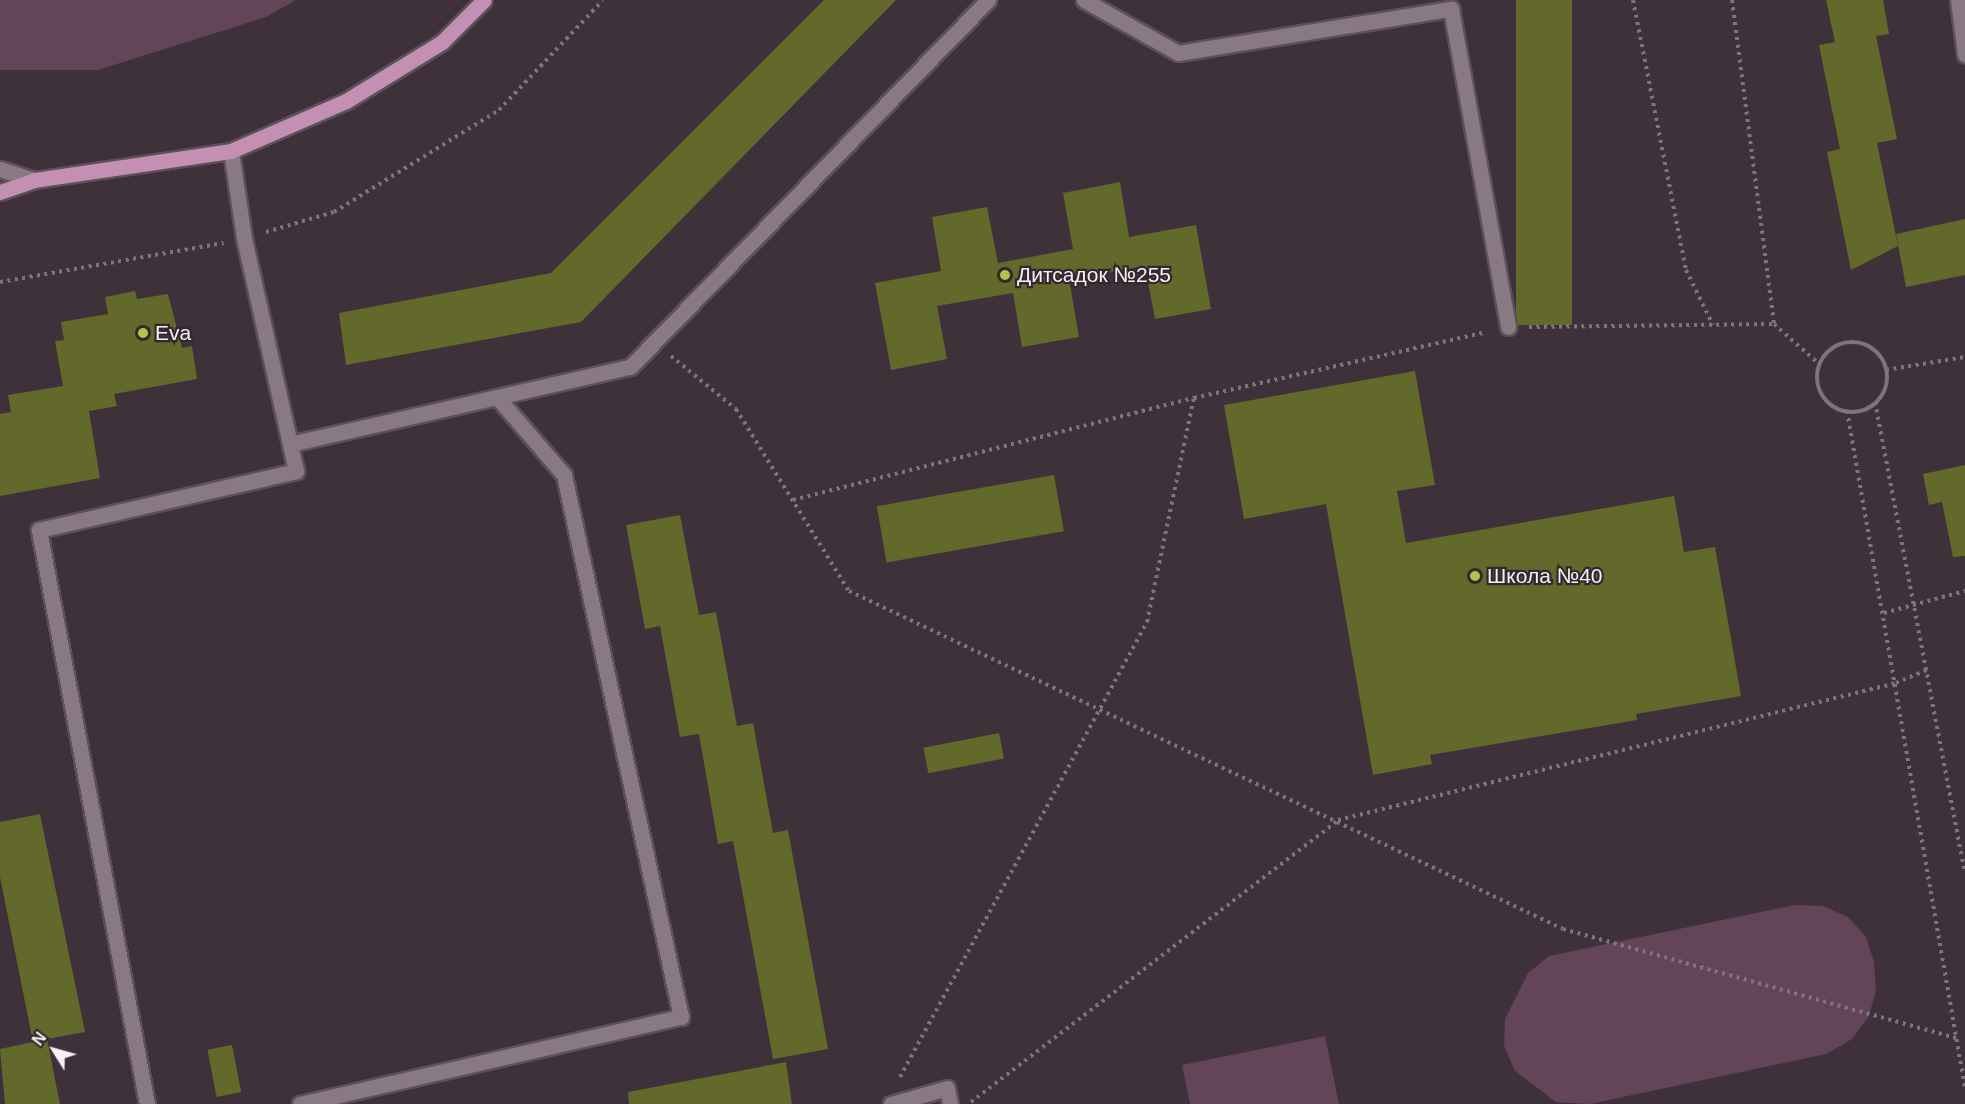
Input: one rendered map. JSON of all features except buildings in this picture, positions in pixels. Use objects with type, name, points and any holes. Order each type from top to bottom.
[{"type":"main road","points":[[0,192],[34,180],[231,151],[346,101],[442,42],[484,0]]},
{"type":"lane","points":[[290,444],[630,367],[988,0]]},
{"type":"lane","points":[[1084,0],[1178,53],[1451,9],[1508,327]]},
{"type":"lane","points":[[1958,0],[1965,54]]},
{"type":"lane","points":[[147,1104],[39,530],[296,471],[244,238],[231,151]]},
{"type":"lane","points":[[0,169],[34,180]]},
{"type":"lane","points":[[300,1104],[681,1017],[564,475],[497,397]]},
{"type":"lane","points":[[891,1104],[947,1088],[950,1104]]},
{"type":"path","points":[[0,282],[244,238],[334,212],[447,146],[499,110],[603,0]]},
{"type":"path","points":[[1633,0],[1686,270],[1713,325]]},
{"type":"path","points":[[1732,0],[1774,324],[1819,364]]},
{"type":"path","points":[[793,500],[1194,398],[1508,327],[1774,324]]},
{"type":"path","points":[[654,342],[736,409],[849,591],[1338,820],[1563,929],[1956,1038]]},
{"type":"path","points":[[1965,873],[1875,402],[1886,382],[1886,370],[1875,351],[1855,342],[1833,347],[1819,364],[1821,394],[1847,411],[1965,1088]]},
{"type":"path","points":[[1886,370],[1965,357]]},
{"type":"path","points":[[896,1084],[1147,622],[1194,398]]},
{"type":"path","points":[[1847,411],[1875,402]]},
{"type":"path","points":[[1884,613],[1965,591]]},
{"type":"path","points":[[968,1104],[1338,820],[1896,683],[1927,670]]},
{"type":"shaded area","points":[[0,0],[296,0],[266,17],[98,70],[0,70]]},
{"type":"shaded area","points":[[1795,905],[1823,906],[1848,917],[1866,937],[1874,962],[1876,990],[1869,1016],[1852,1039],[1826,1054],[1590,1104],[1556,1102],[1515,1071],[1504,1046],[1505,1019],[1528,973],[1549,956]]},
{"type":"shaded area","points":[[1325,1036],[1339,1104],[1190,1104],[1182,1065]]},
{"type":"place","name":"Дитсадок №255","points":[[1005,275]]},
{"type":"place","name":"Eva","points":[[143,333]]},
{"type":"place","name":"Школа №40","points":[[1475,576]]}]
